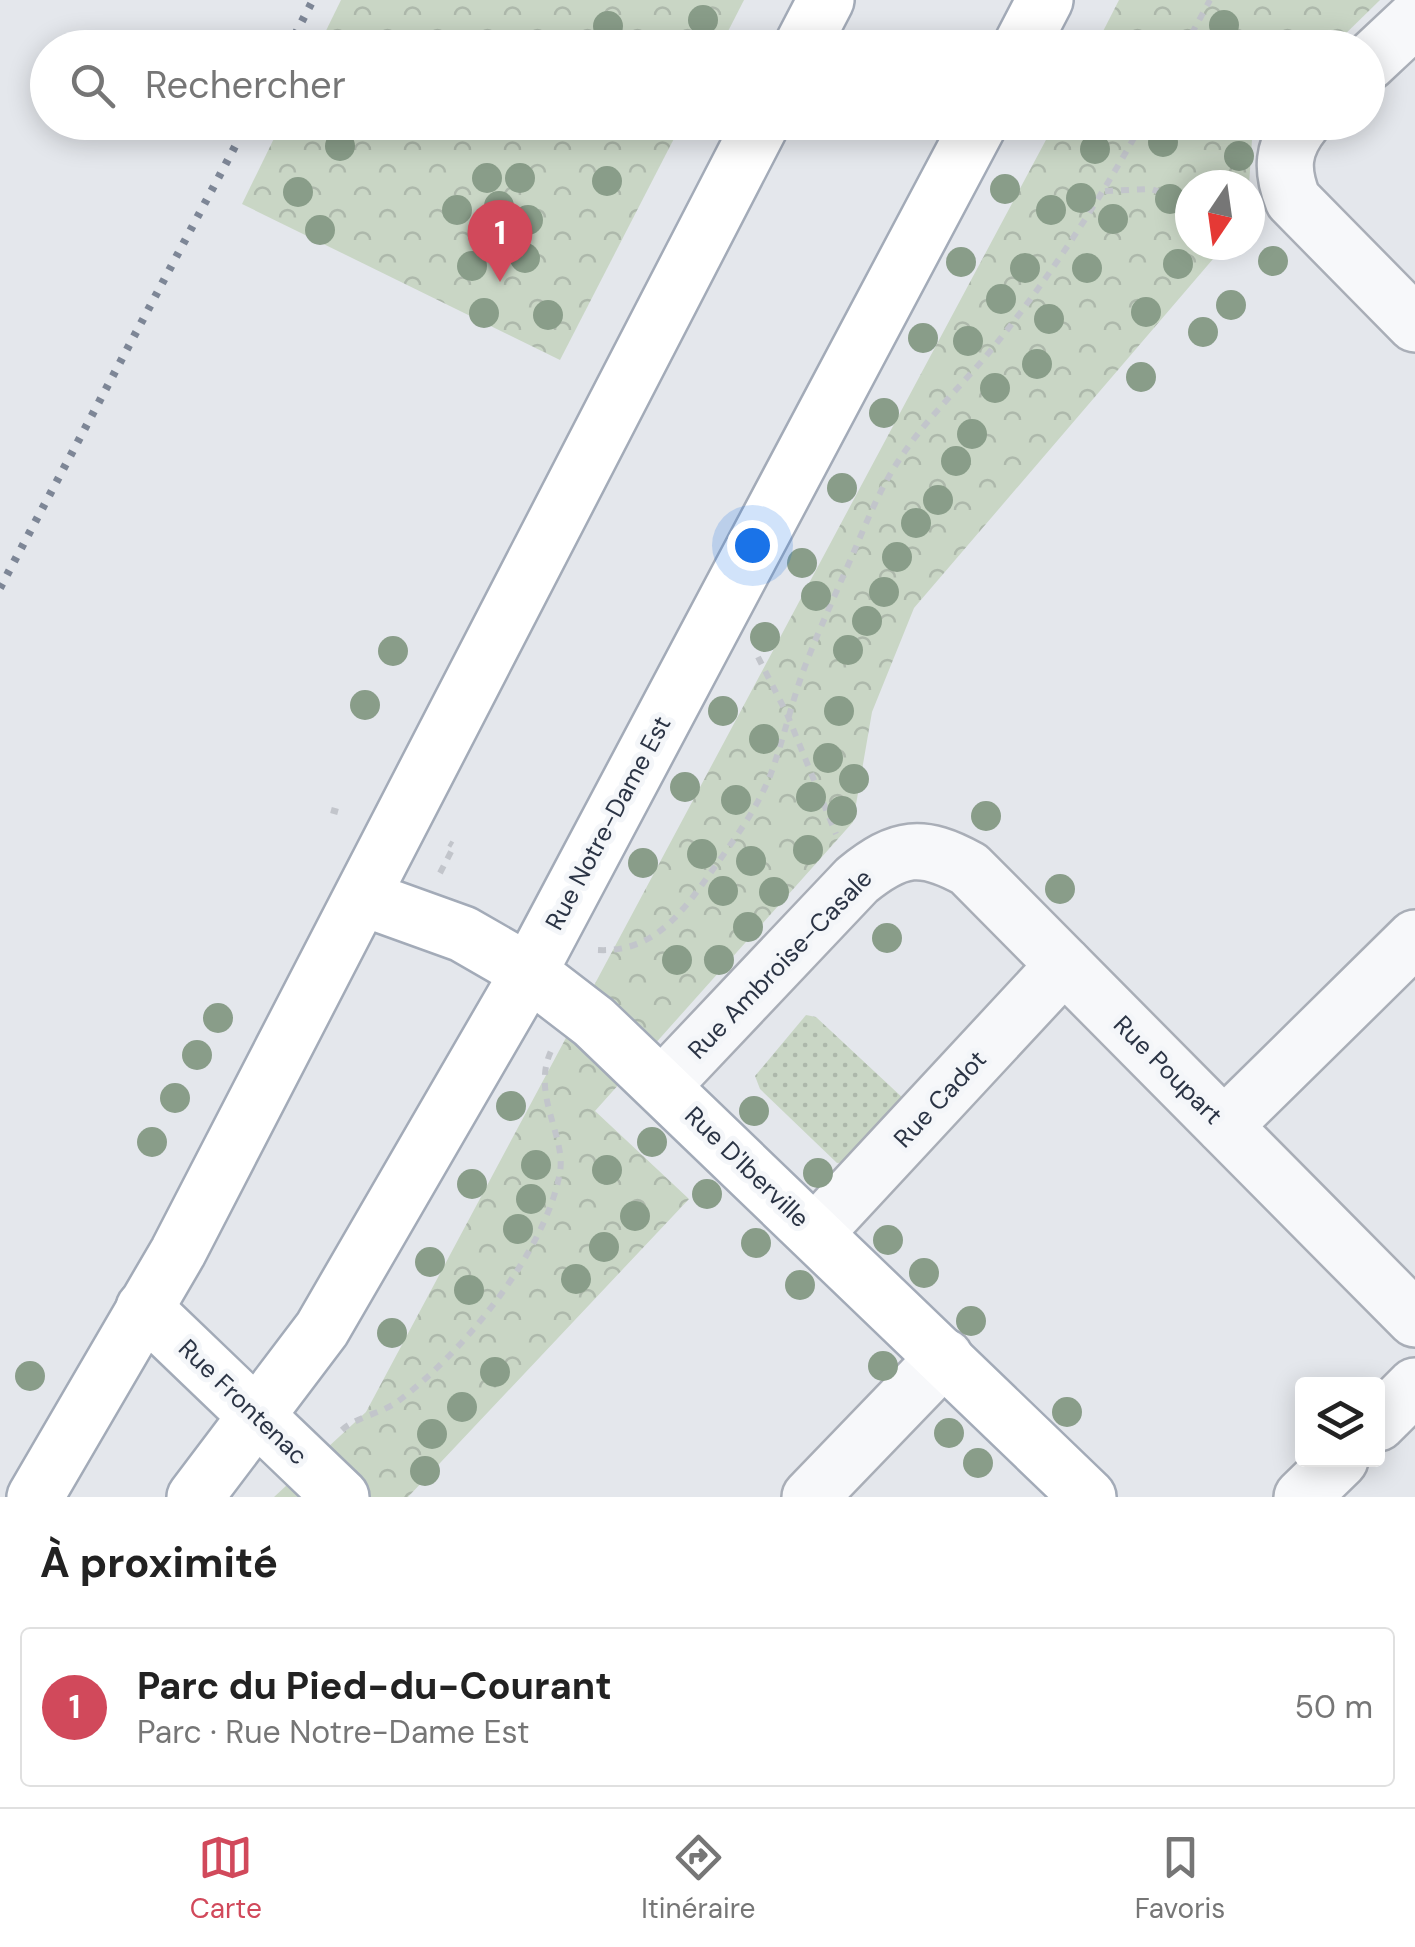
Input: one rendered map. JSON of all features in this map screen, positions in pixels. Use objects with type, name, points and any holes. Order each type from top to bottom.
[{"type":"main road","points":[[810,30],[826,0]]},
{"type":"main road","points":[[1030,30],[1046,0]]},
{"type":"main road","points":[[35,1497],[178,1252],[753,140]]},
{"type":"main road","name":"Rue Notre-Dame Est","points":[[195,1497],[322,1329],[529,972],[970,140]]},
{"type":"main road","name":"Rue D'Iberville","points":[[364,898],[463,934],[529,972],[594,1022],[1088,1497]]},
{"type":"main road","name":"Rue Frontenac","points":[[144,1308],[342,1497]]},
{"type":"street","points":[[1385,47],[1415,19]]},
{"type":"street","points":[[1294,140],[1284,176],[1293,200],[1415,324]]},
{"type":"street","name":"Rue Poupart","points":[[905,852],[940,854],[969,869],[1415,1319]]},
{"type":"street","name":"Rue Ambroise-Casale","points":[[662,1086],[857,880],[880,862],[905,852]]},
{"type":"street","points":[[1224,1126],[1415,938]]},
{"type":"street","name":"Rue Cadot","points":[[816,1232],[1064,965]]},
{"type":"street","points":[[810,1497],[945,1358]]},
{"type":"street","points":[[1385,1416],[1415,1386]]},
{"type":"street","points":[[1302,1497],[1333,1467]]},
{"type":"path","points":[[1194,30],[1210,0]]},
{"type":"path","points":[[605,950],[619,952],[655,936],[689,906],[749,820],[770,776],[787,714],[854,551],[897,462],[933,414],[994,347],[1064,254],[1133,140]]},
{"type":"path","points":[[1105,191],[1152,188],[1175,196]]},
{"type":"path","points":[[758,657],[787,714],[839,841]]},
{"type":"path","points":[[347,1425],[378,1414],[400,1400],[465,1338],[515,1274],[552,1198],[561,1168],[546,1098],[546,1061]]},
{"type":"green space","points":[[341,0],[744,0],[729,30],[326,30]]},
{"type":"green space","points":[[1119,0],[1380,0],[1349,30],[1104,30]]},
{"type":"green space","points":[[273,140],[673,140],[560,360],[242,204]]},
{"type":"green space","points":[[1046,140],[1252,140],[1250,170],[1175,170],[1175,260],[1212,260],[914,608],[872,712],[853,822],[595,1111],[689,1199],[408,1497],[274,1497],[366,1412]]},
{"type":"green space","points":[[806,1015],[816,1017],[905,1100],[848,1162],[837,1163],[760,1089],[755,1076]]},
{"type":"railway","points":[[297,30],[313,0]]},
{"type":"railway","points":[[0,588],[238,140]]},
{"type":"place","name":"Parc du Pied-du-Courant","points":[[500,282]]}]
